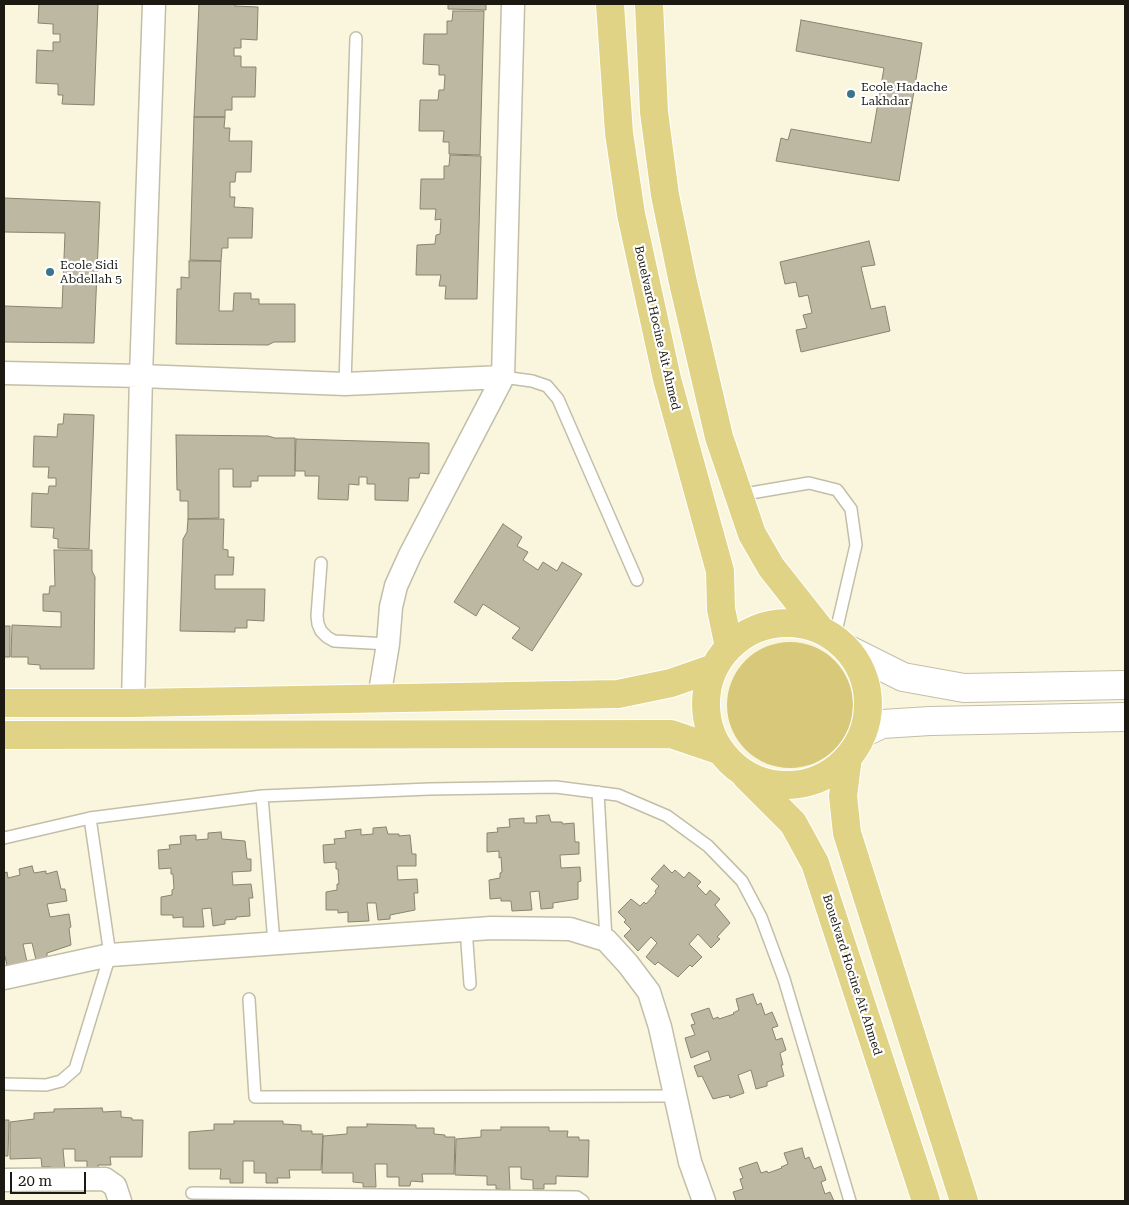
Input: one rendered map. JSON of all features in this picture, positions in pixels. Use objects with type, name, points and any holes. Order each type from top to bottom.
[{"type":"main road","name":"Bouelvard Hocine Ait Ahmed","points":[[610,4],[619,133],[631,214],[667,379],[720,571],[721,658]]},
{"type":"main road","points":[[649,4],[654,112],[665,195],[719,437],[752,534],[770,567],[864,676],[868,705],[863,733],[848,757],[825,776],[797,784],[768,783],[741,771],[721,751],[711,732],[706,711],[707,689],[721,658]]},
{"type":"main road","points":[[4,703],[133,703],[618,694],[671,683],[721,658],[748,632],[771,624],[796,622],[834,640]]},
{"type":"main road","points":[[4,735],[671,734],[721,751]]},
{"type":"main road","points":[[848,757],[843,796],[847,833],[964,1201]]},
{"type":"main road","name":"Bouelvard Hocine Ait Ahmed","points":[[741,771],[793,823],[815,863],[926,1201]]},
{"type":"street","points":[[133,703],[141,376],[154,4]]},
{"type":"street","points":[[378,698],[388,644],[391,607],[396,586],[410,554],[503,377],[513,4]]},
{"type":"street","points":[[4,373],[345,384],[503,377]]},
{"type":"street","points":[[834,640],[903,677],[964,688],[1125,685]]},
{"type":"street","points":[[863,733],[882,724],[930,721],[1125,717]]},
{"type":"street","points":[[4,978],[110,955],[466,929],[570,929],[606,940],[628,964],[648,992],[660,1027],[690,1162],[704,1201]]},
{"type":"street","points":[[4,1180],[105,1178],[116,1186],[120,1201]]},
{"type":"lane","points":[[345,384],[356,38]]},
{"type":"lane","points":[[503,377],[532,381],[547,386],[558,399],[637,580]]},
{"type":"lane","points":[[738,496],[809,482],[837,490],[851,509],[856,545],[834,640]]},
{"type":"lane","points":[[321,562],[317,616],[321,631],[334,641],[388,644]]},
{"type":"lane","points":[[4,838],[90,818],[262,796],[429,789],[556,787],[618,795],[667,816],[708,846],[742,881],[761,917],[784,979],[850,1201]]},
{"type":"lane","points":[[598,792],[606,940]]},
{"type":"lane","points":[[262,796],[274,943]]},
{"type":"lane","points":[[4,1084],[46,1085],[61,1081],[75,1069],[110,955],[90,818]]},
{"type":"lane","points":[[466,929],[470,984]]},
{"type":"lane","points":[[249,999],[255,1097],[676,1096]]},
{"type":"lane","points":[[192,1193],[577,1197],[583,1201]]},
{"type":"shaded area","points":[[790,642],[814,646],[835,660],[849,681],[853,705],[849,729],[835,750],[814,764],[790,768],[766,764],[745,750],[731,729],[727,705],[731,681],[745,660],[766,646]]},
{"type":"building","points":[[39,4],[98,4],[94,105],[62,104],[63,95],[58,95],[58,84],[36,83],[37,50],[53,51],[53,42],[60,42],[60,34],[53,34],[53,24],[38,23]]},
{"type":"building","points":[[199,4],[235,4],[235,6],[258,7],[257,40],[241,39],[241,48],[234,48],[234,56],[241,56],[241,67],[256,67],[255,97],[232,97],[232,110],[225,110],[225,117],[194,117]]},
{"type":"building","points":[[448,4],[486,4],[486,10],[448,9]]},
{"type":"building","points":[[453,11],[484,11],[480,155],[449,154],[449,142],[443,142],[444,131],[419,131],[420,100],[438,100],[439,90],[444,90],[445,75],[439,75],[439,65],[423,64],[424,34],[447,34],[447,21],[452,21]]},
{"type":"building","points":[[801,20],[922,43],[899,181],[776,161],[781,138],[788,140],[791,129],[871,143],[884,68],[796,51]]},
{"type":"building","points":[[194,117],[225,117],[224,128],[230,128],[229,141],[252,141],[251,172],[236,172],[235,182],[230,182],[230,197],[235,197],[234,207],[253,208],[252,238],[228,238],[228,248],[222,248],[221,261],[190,260]]},
{"type":"building","points":[[450,155],[481,156],[477,299],[445,299],[446,286],[439,286],[441,275],[416,275],[417,245],[435,244],[436,235],[440,234],[441,219],[435,220],[436,209],[420,209],[421,179],[444,179],[444,166],[449,166]]},
{"type":"building","name":"Ecole Sidi Abdellah 5","points":[[4,198],[100,202],[94,343],[4,342],[4,306],[62,308],[65,233],[4,232]]},
{"type":"building","points":[[869,241],[875,265],[861,267],[871,309],[885,306],[890,331],[801,352],[796,330],[807,328],[803,315],[812,313],[808,295],[799,297],[796,282],[785,284],[780,262]]},
{"type":"building","points":[[189,261],[221,261],[219,311],[233,311],[234,293],[251,293],[251,299],[259,299],[259,304],[295,304],[295,342],[274,342],[268,345],[176,344],[177,289],[181,289],[181,277],[189,278]]},
{"type":"building","points":[[64,414],[94,415],[89,549],[58,548],[58,539],[53,538],[54,528],[31,527],[32,493],[48,494],[49,486],[56,486],[56,478],[48,478],[49,467],[33,467],[34,436],[57,437],[58,424],[63,424]]},
{"type":"building","points":[[176,435],[295,438],[295,476],[258,476],[258,481],[251,481],[251,487],[233,487],[233,469],[219,469],[219,518],[188,519],[188,501],[180,501],[180,490],[177,490]]},
{"type":"building","points":[[296,439],[429,443],[429,474],[420,473],[419,478],[409,478],[408,501],[375,500],[375,484],[367,484],[367,477],[359,477],[359,485],[349,484],[348,500],[318,499],[319,476],[305,476],[305,471],[295,471]]},
{"type":"building","points":[[188,519],[224,519],[223,549],[228,550],[228,557],[234,557],[233,575],[215,575],[215,589],[265,589],[264,621],[247,620],[247,628],[235,628],[235,632],[180,631],[183,539],[187,532]]},
{"type":"building","points":[[503,524],[522,537],[517,546],[528,552],[523,560],[538,570],[543,562],[557,571],[562,562],[582,574],[532,651],[512,638],[520,628],[483,604],[476,616],[454,602]]},
{"type":"building","points":[[54,550],[92,550],[92,571],[95,577],[94,669],[40,669],[40,665],[28,664],[28,657],[11,657],[12,625],[61,627],[61,612],[43,611],[43,594],[49,594],[50,586],[55,586]]},
{"type":"building","points":[[4,626],[10,626],[10,657],[4,657]]},
{"type":"building","points":[[549,815],[551,822],[574,823],[575,842],[579,842],[579,854],[560,855],[561,868],[580,867],[581,881],[578,882],[578,899],[553,903],[553,908],[541,909],[539,891],[530,892],[532,910],[512,911],[511,901],[501,901],[501,898],[490,899],[489,880],[500,878],[500,873],[502,872],[499,851],[487,852],[487,833],[498,832],[497,828],[510,827],[509,819],[524,818],[524,823],[537,823],[536,816]]},
{"type":"building","points":[[386,827],[388,834],[410,835],[412,854],[416,854],[416,866],[397,866],[398,880],[417,879],[418,893],[414,893],[415,910],[390,915],[390,919],[378,920],[376,903],[367,903],[369,921],[348,922],[348,912],[338,913],[338,910],[326,910],[326,892],[337,890],[337,884],[339,884],[336,862],[324,863],[323,845],[335,844],[334,839],[346,838],[345,831],[361,829],[361,835],[373,834],[373,828]]},
{"type":"building","points":[[221,832],[222,839],[245,841],[247,859],[251,859],[251,871],[232,872],[233,885],[251,884],[253,898],[249,898],[250,916],[236,917],[236,919],[225,920],[225,924],[213,926],[211,908],[202,909],[204,927],[183,927],[183,917],[173,918],[173,915],[161,915],[161,897],[172,895],[172,890],[174,889],[171,868],[159,869],[158,850],[170,849],[169,845],[181,844],[180,836],[196,835],[196,840],[208,839],[208,833]]},
{"type":"building","points":[[664,865],[672,873],[675,870],[684,878],[689,872],[701,882],[697,886],[706,895],[710,890],[720,899],[715,905],[730,923],[717,937],[720,939],[711,948],[698,934],[689,944],[702,957],[692,967],[690,965],[678,977],[658,962],[655,965],[646,957],[657,943],[651,937],[638,951],[624,936],[631,929],[618,912],[631,899],[640,906],[644,902],[646,904],[656,893],[655,891],[659,886],[651,879]]},
{"type":"building","points":[[32,866],[34,873],[46,871],[46,874],[57,871],[61,889],[65,889],[67,901],[47,904],[50,917],[69,914],[71,945],[47,953],[47,957],[36,960],[32,943],[23,944],[27,962],[7,966],[4,956],[4,873],[7,872],[8,878],[20,875],[19,869]]},
{"type":"building","points":[[753,994],[757,1005],[761,1003],[765,1015],[772,1012],[778,1026],[772,1028],[776,1040],[782,1038],[786,1050],[780,1053],[784,1076],[767,1082],[767,1086],[756,1089],[751,1070],[738,1075],[744,1093],[730,1098],[729,1095],[713,1099],[702,1076],[698,1077],[694,1066],[711,1060],[708,1051],[691,1058],[685,1038],[695,1035],[691,1025],[695,1024],[691,1014],[709,1008],[713,1019],[718,1017],[719,1019],[734,1014],[739,1010],[736,999]]},
{"type":"building","points":[[102,1108],[103,1112],[121,1111],[121,1117],[143,1120],[142,1157],[110,1157],[111,1165],[98,1165],[99,1170],[87,1170],[87,1161],[75,1161],[75,1149],[63,1149],[65,1171],[51,1171],[51,1167],[42,1167],[41,1158],[10,1159],[10,1122],[34,1119],[34,1113],[54,1112],[54,1109]]},
{"type":"building","points":[[4,1120],[9,1120],[8,1156],[4,1156]]},
{"type":"building","points":[[234,1121],[283,1121],[283,1124],[301,1125],[301,1131],[323,1134],[321,1170],[289,1170],[290,1178],[277,1178],[278,1183],[266,1183],[266,1173],[254,1173],[254,1161],[243,1161],[243,1183],[230,1183],[230,1179],[220,1179],[221,1169],[189,1169],[189,1132],[214,1130],[214,1124],[234,1124]]},
{"type":"building","points":[[367,1124],[416,1125],[416,1128],[434,1128],[434,1134],[455,1137],[454,1174],[422,1174],[423,1182],[411,1181],[410,1186],[399,1186],[399,1177],[387,1177],[387,1164],[375,1164],[376,1187],[363,1187],[363,1183],[353,1182],[353,1173],[322,1173],[323,1136],[347,1134],[347,1127],[367,1127]]},
{"type":"building","points":[[501,1127],[549,1127],[549,1131],[568,1131],[567,1137],[579,1137],[579,1140],[589,1140],[588,1177],[556,1176],[556,1184],[544,1184],[544,1189],[533,1189],[533,1180],[521,1179],[521,1167],[509,1167],[510,1190],[496,1189],[496,1185],[487,1185],[487,1176],[455,1175],[456,1139],[481,1137],[481,1130],[501,1130]]},
{"type":"building","points":[[802,1148],[805,1159],[809,1157],[814,1169],[821,1166],[826,1180],[821,1182],[825,1194],[830,1192],[834,1201],[736,1201],[733,1192],[743,1189],[740,1179],[743,1178],[739,1168],[757,1162],[761,1173],[767,1171],[768,1173],[788,1164],[784,1153]]},
{"type":"place","name":"Ecole Hadache Lakhdar","points":[[851,94]]},
{"type":"place","name":"Ecole Sidi Abdellah 5","points":[[50,272]]}]
